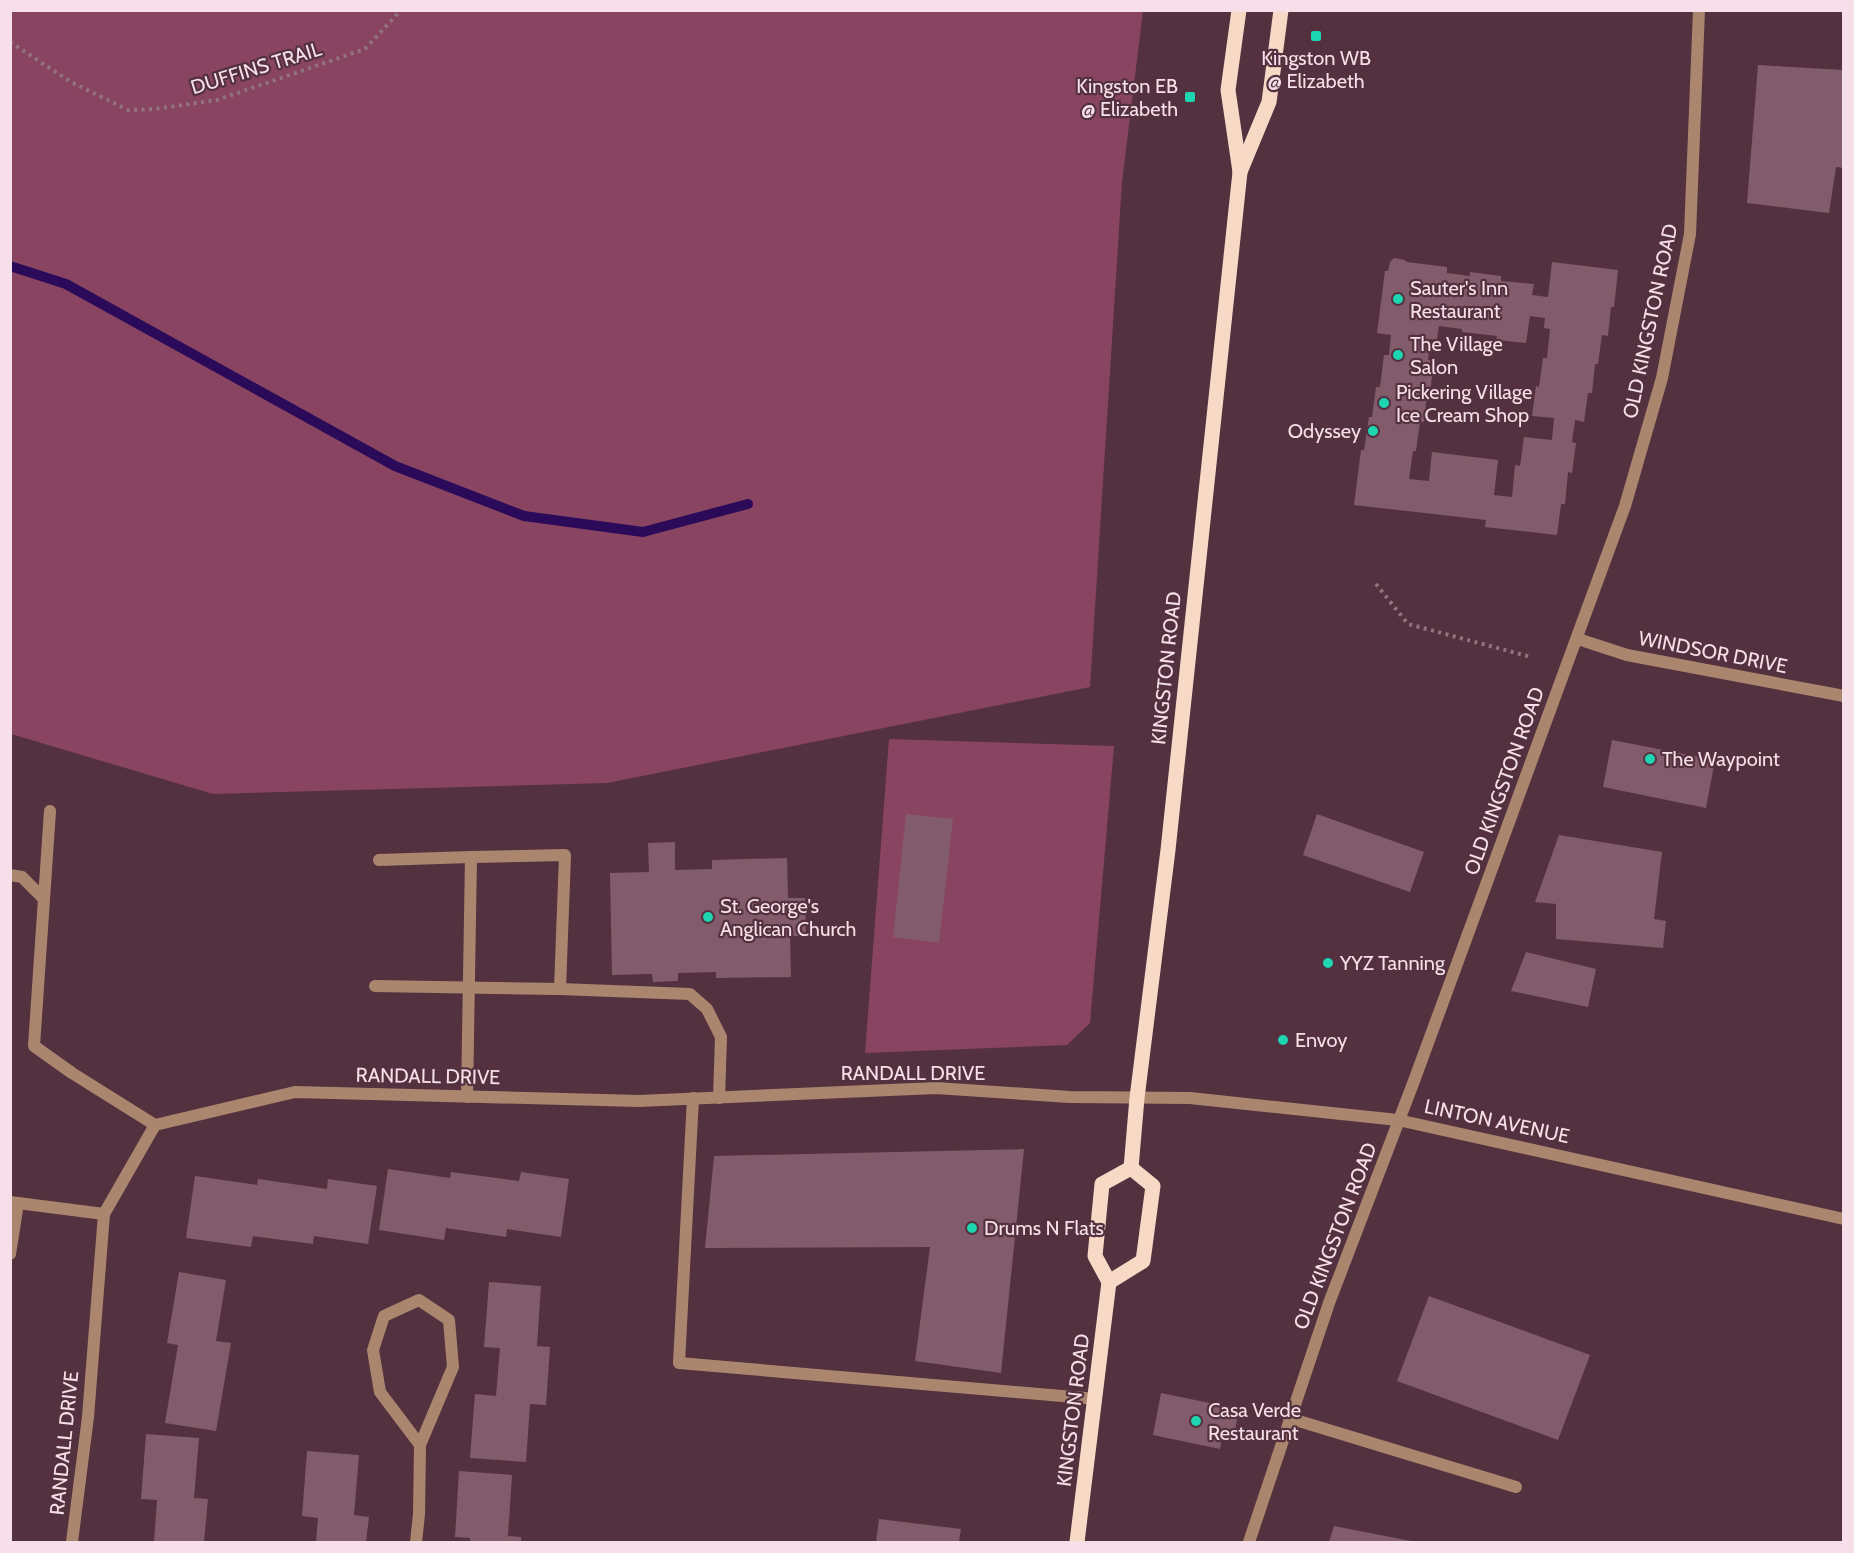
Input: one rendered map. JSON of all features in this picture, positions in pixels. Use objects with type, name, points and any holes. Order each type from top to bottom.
[{"type":"main road","points":[[1239,10],[1228,90],[1240,172]]},
{"type":"main road","points":[[1240,172],[1269,102],[1281,10]]},
{"type":"main road","name":"KINGSTON ROAD","points":[[1131,1168],[1137,1098],[1168,850],[1240,172]]},
{"type":"main road","points":[[1131,1168],[1153,1186],[1143,1261],[1109,1282],[1095,1256],[1102,1184],[1131,1168]]},
{"type":"main road","name":"KINGSTON ROAD","points":[[1077,1542],[1109,1282]]},
{"type":"street","name":"OLD KINGSTON ROAD","points":[[1249,1542],[1329,1303],[1387,1154],[1625,506],[1662,378],[1690,234],[1699,10]]},
{"type":"street","name":"WINDSOR DRIVE","points":[[1578,639],[1627,656],[1844,696]]},
{"type":"street","points":[[50,811],[34,1046],[72,1073],[155,1125]]},
{"type":"street","points":[[379,860],[565,855],[560,989]]},
{"type":"street","points":[[467,1097],[471,857]]},
{"type":"street","points":[[10,875],[22,877],[45,899]]},
{"type":"street","points":[[375,986],[690,994],[707,1009],[721,1036],[718,1098]]},
{"type":"street","name":"RANDALL DRIVE","points":[[72,1542],[88,1417],[104,1214],[155,1125],[295,1092],[639,1101],[936,1088],[1070,1097],[1137,1098]]},
{"type":"street","points":[[693,1098],[679,1363],[1096,1399]]},
{"type":"street","name":"LINTON AVENUE","points":[[1137,1098],[1190,1098],[1398,1120],[1844,1219]]},
{"type":"street","points":[[10,1254],[14,1202],[104,1214]]},
{"type":"street","points":[[416,1542],[419,1514],[420,1445],[453,1367],[448,1320],[419,1300],[384,1316],[373,1350],[380,1392],[420,1445]]},
{"type":"street","points":[[1289,1418],[1516,1487]]},
{"type":"path","name":"DUFFINS TRAIL","points":[[10,42],[71,82],[128,110],[155,109],[217,100],[365,49],[401,10]]},
{"type":"path","points":[[1376,584],[1408,624],[1531,657]]},
{"type":"shaded area","points":[[10,11],[1143,11],[1122,182],[1090,687],[607,783],[213,794],[11,734]]},
{"type":"shaded area","points":[[889,739],[1114,746],[1090,1023],[1067,1045],[865,1053]]},
{"type":"building","points":[[1758,65],[1844,70],[1844,168],[1836,167],[1829,213],[1747,203]]},
{"type":"building","points":[[1394,258],[1447,267],[1447,273],[1470,276],[1470,272],[1501,276],[1501,281],[1534,284],[1532,295],[1548,297],[1552,262],[1618,270],[1608,336],[1602,335],[1598,364],[1595,364],[1592,393],[1588,393],[1584,422],[1575,420],[1572,442],[1576,443],[1572,473],[1568,472],[1565,504],[1561,504],[1557,535],[1485,527],[1486,520],[1354,505],[1361,450],[1364,450],[1369,417],[1372,417],[1376,387],[1380,387],[1384,355],[1389,355],[1391,335],[1377,333],[1385,271],[1388,271],[1390,262]],"holes":[[[1530,316],[1545,318],[1544,328],[1550,329],[1547,358],[1543,358],[1532,416],[1554,418],[1552,440],[1524,437],[1520,466],[1515,465],[1512,497],[1494,495],[1498,460],[1432,452],[1429,481],[1409,479],[1420,422],[1424,422],[1427,393],[1430,393],[1434,360],[1428,360],[1430,339],[1437,340],[1439,326],[1462,329],[1462,332],[1497,336],[1496,340],[1526,343]]]},
{"type":"building","points":[[1612,740],[1715,760],[1706,808],[1603,787]]},
{"type":"building","points":[[906,814],[953,819],[939,943],[893,937]]},
{"type":"building","points":[[1317,814],[1424,852],[1410,892],[1303,855]]},
{"type":"building","points":[[1559,835],[1662,852],[1654,919],[1666,921],[1663,948],[1556,939],[1556,904],[1535,902]]},
{"type":"building","name":"St. George's Anglican Church","points":[[675,842],[675,870],[712,869],[712,860],[787,858],[788,898],[805,898],[806,936],[790,936],[791,977],[716,978],[716,972],[678,973],[678,981],[653,982],[652,974],[612,975],[610,873],[649,872],[648,843]]},
{"type":"building","points":[[1526,952],[1596,969],[1588,1007],[1511,991]]},
{"type":"building","points":[[1024,1149],[1001,1373],[915,1361],[930,1247],[705,1248],[714,1156]]},
{"type":"building","points":[[388,1169],[450,1178],[451,1172],[519,1181],[521,1172],[569,1179],[561,1237],[507,1229],[506,1237],[446,1228],[444,1240],[379,1230]]},
{"type":"building","points":[[195,1176],[257,1185],[258,1179],[327,1189],[328,1179],[377,1186],[368,1244],[314,1236],[313,1244],[253,1236],[251,1247],[186,1238]]},
{"type":"building","points":[[179,1272],[226,1280],[216,1341],[231,1343],[216,1431],[165,1423],[178,1345],[167,1343]]},
{"type":"building","points":[[489,1282],[541,1286],[537,1346],[550,1347],[546,1405],[530,1404],[526,1462],[470,1458],[475,1394],[496,1396],[500,1348],[484,1347]]},
{"type":"building","points":[[1429,1296],[1590,1355],[1558,1440],[1397,1381]]},
{"type":"building","name":"Casa Verde Restaurant","points":[[1161,1393],[1239,1409],[1234,1435],[1223,1432],[1220,1449],[1153,1435]]},
{"type":"building","points":[[146,1434],[199,1438],[194,1498],[208,1499],[204,1542],[154,1542],[157,1500],[141,1499]]},
{"type":"building","points":[[307,1451],[359,1455],[354,1515],[369,1517],[366,1542],[316,1542],[318,1518],[302,1516]]},
{"type":"building","points":[[459,1471],[512,1475],[508,1536],[521,1537],[521,1542],[470,1542],[470,1538],[455,1537]]},
{"type":"building","points":[[879,1519],[961,1529],[959,1542],[876,1542]]},
{"type":"building","points":[[1334,1526],[1411,1541],[1329,1542]]},
{"type":"waterway","points":[[10,266],[66,284],[395,466],[524,516],[643,532],[748,504]]},
{"type":"place","name":"Kingston WB @ Elizabeth","points":[[1316,36]]},
{"type":"place","name":"Kingston EB @ Elizabeth","points":[[1190,97]]},
{"type":"place","name":"Sauter's Inn Restaurant","points":[[1398,299]]},
{"type":"place","name":"The Village Salon","points":[[1398,355]]},
{"type":"place","name":"Pickering Village Ice Cream Shop","points":[[1384,403]]},
{"type":"place","name":"Odyssey","points":[[1373,431]]},
{"type":"place","name":"The Waypoint","points":[[1650,759]]},
{"type":"place","name":"St. George's Anglican Church","points":[[708,917]]},
{"type":"place","name":"YYZ Tanning","points":[[1328,963]]},
{"type":"place","name":"Envoy","points":[[1283,1040]]},
{"type":"place","name":"Drums N Flats","points":[[972,1228]]},
{"type":"place","name":"Casa Verde Restaurant","points":[[1196,1421]]}]
